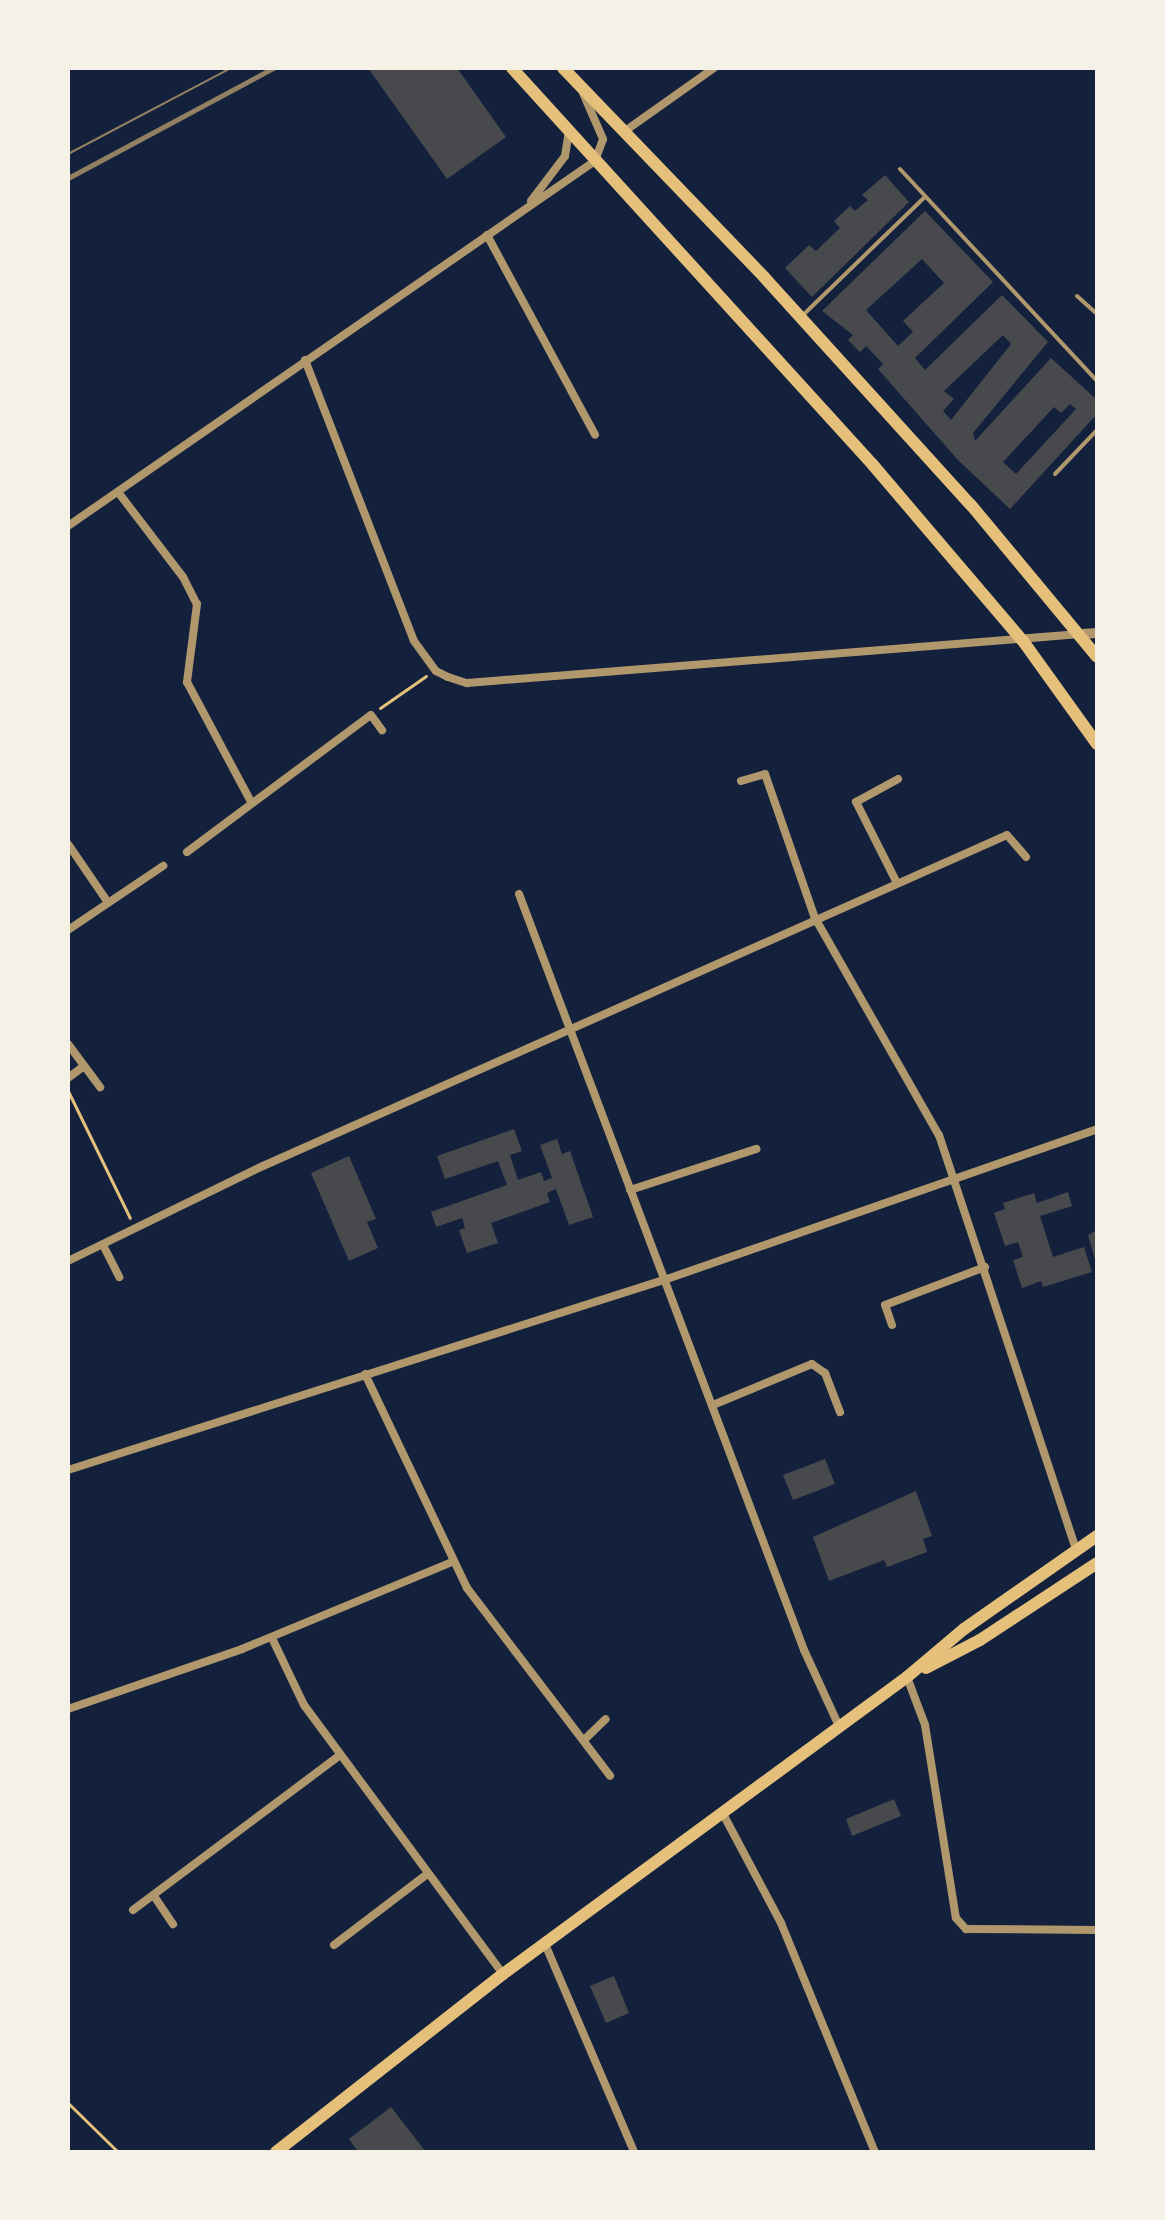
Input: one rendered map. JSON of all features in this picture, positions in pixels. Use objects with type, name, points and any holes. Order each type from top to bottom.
[{"type":"main road","points":[[512,68],[873,465],[1023,641],[1097,744]]},
{"type":"main road","points":[[563,68],[800,318],[1082,634],[1097,657]]},
{"type":"main road","points":[[276,2152],[503,1974],[838,1724],[907,1677],[964,1629],[1097,1536]]},
{"type":"main road","points":[[907,1677],[980,1640],[1097,1563]]},
{"type":"street","points":[[625,131],[714,68]]},
{"type":"street","points":[[68,526],[595,161],[603,139],[578,85]]},
{"type":"street","points":[[526,208],[562,161],[569,132]]},
{"type":"street","points":[[487,235],[595,435]]},
{"type":"street","points":[[305,360],[414,641],[436,671],[467,683],[1097,633]]},
{"type":"street","points":[[118,492],[183,577],[197,604],[187,682],[250,800]]},
{"type":"street","points":[[187,852],[250,800],[371,715],[382,730]]},
{"type":"street","points":[[741,781],[765,774],[815,918],[939,1135],[957,1179],[1076,1550]]},
{"type":"street","points":[[897,883],[856,802],[898,779]]},
{"type":"street","points":[[68,1261],[263,1166],[575,1031],[815,918],[1007,835],[1026,857]]},
{"type":"street","points":[[68,844],[107,901]]},
{"type":"street","points":[[68,930],[163,866]]},
{"type":"street","points":[[519,894],[575,1031],[630,1190],[667,1279],[804,1650],[838,1724]]},
{"type":"street","points":[[68,1044],[100,1087]]},
{"type":"street","points":[[68,1078],[84,1066]]},
{"type":"street","points":[[68,1470],[667,1279],[1097,1129]]},
{"type":"street","points":[[630,1190],[756,1149]]},
{"type":"street","points":[[103,1245],[119,1277]]},
{"type":"street","points":[[892,1325],[885,1305],[985,1267]]},
{"type":"street","points":[[713,1405],[812,1364],[825,1373],[840,1412]]},
{"type":"street","points":[[365,1374],[452,1562],[610,1776]]},
{"type":"street","points":[[68,1709],[272,1638],[452,1562]]},
{"type":"street","points":[[272,1638],[304,1705],[339,1756],[503,1974]]},
{"type":"street","points":[[907,1677],[925,1725],[956,1918],[966,1929],[1096,1931],[1097,1920]]},
{"type":"street","points":[[584,1740],[606,1719]]},
{"type":"street","points":[[133,1910],[339,1756]]},
{"type":"street","points":[[722,1812],[781,1923],[875,2152]]},
{"type":"street","points":[[334,1945],[426,1875]]},
{"type":"street","points":[[154,1896],[173,1924]]},
{"type":"street","points":[[545,1944],[634,2152]]},
{"type":"lane","points":[[900,169],[1097,381]]},
{"type":"lane","points":[[800,318],[925,196]]},
{"type":"lane","points":[[1077,296],[1097,314]]},
{"type":"lane","points":[[1055,474],[1097,430]]},
{"type":"path","points":[[371,715],[436,671]]},
{"type":"path","points":[[68,1090],[135,1228]]},
{"type":"path","points":[[68,2103],[118,2152]]},
{"type":"building","points":[[368,68],[457,68],[506,137],[447,179]]},
{"type":"building","points":[[885,175],[909,202],[812,297],[785,268],[809,245],[816,251],[840,228],[834,221],[850,206],[855,211],[868,200],[862,195]]},
{"type":"building","points":[[925,211],[993,282],[915,358],[925,370],[1002,295],[1048,342],[973,433],[975,441],[1051,358],[1097,400],[1097,414],[1010,509],[958,460],[878,369],[883,364],[866,346],[860,352],[848,340],[853,335],[822,311]],"holes":[[[922,259],[944,283],[903,321],[913,332],[898,346],[866,310]],[[1003,335],[1011,344],[951,420],[943,411],[954,399],[944,391]],[[1070,404],[1076,409],[1016,474],[1003,462],[1054,407],[1061,413]]]},
{"type":"building","points":[[514,1129],[522,1151],[510,1155],[518,1180],[541,1172],[544,1181],[552,1178],[540,1145],[557,1139],[562,1154],[570,1151],[593,1217],[569,1225],[556,1189],[547,1193],[550,1202],[491,1223],[498,1243],[467,1253],[459,1230],[465,1228],[462,1218],[436,1227],[431,1212],[507,1185],[498,1161],[445,1179],[437,1156]]},
{"type":"building","points":[[349,1156],[376,1219],[367,1222],[378,1248],[349,1261],[311,1173]]},
{"type":"building","points":[[1068,1192],[1072,1206],[1040,1216],[1053,1257],[1084,1247],[1092,1272],[1043,1287],[1041,1281],[1022,1288],[1013,1260],[1023,1257],[1018,1242],[1005,1246],[994,1213],[1005,1209],[1003,1203],[1034,1193],[1037,1203]]},
{"type":"building","points":[[1097,1230],[1097,1263],[1096,1263],[1088,1235]]},
{"type":"building","points":[[825,1459],[835,1484],[793,1500],[783,1475]]},
{"type":"building","points":[[916,1491],[932,1536],[923,1539],[927,1552],[887,1567],[884,1560],[829,1581],[813,1537]]},
{"type":"building","points":[[894,1799],[901,1816],[852,1836],[846,1819]]},
{"type":"building","points":[[614,1976],[629,2013],[606,2023],[590,1986]]},
{"type":"building","points":[[391,2107],[426,2152],[358,2152],[349,2139]]},
{"type":"tram line","points":[[68,154],[231,68]]},
{"type":"railway","points":[[68,178],[273,68]]}]
